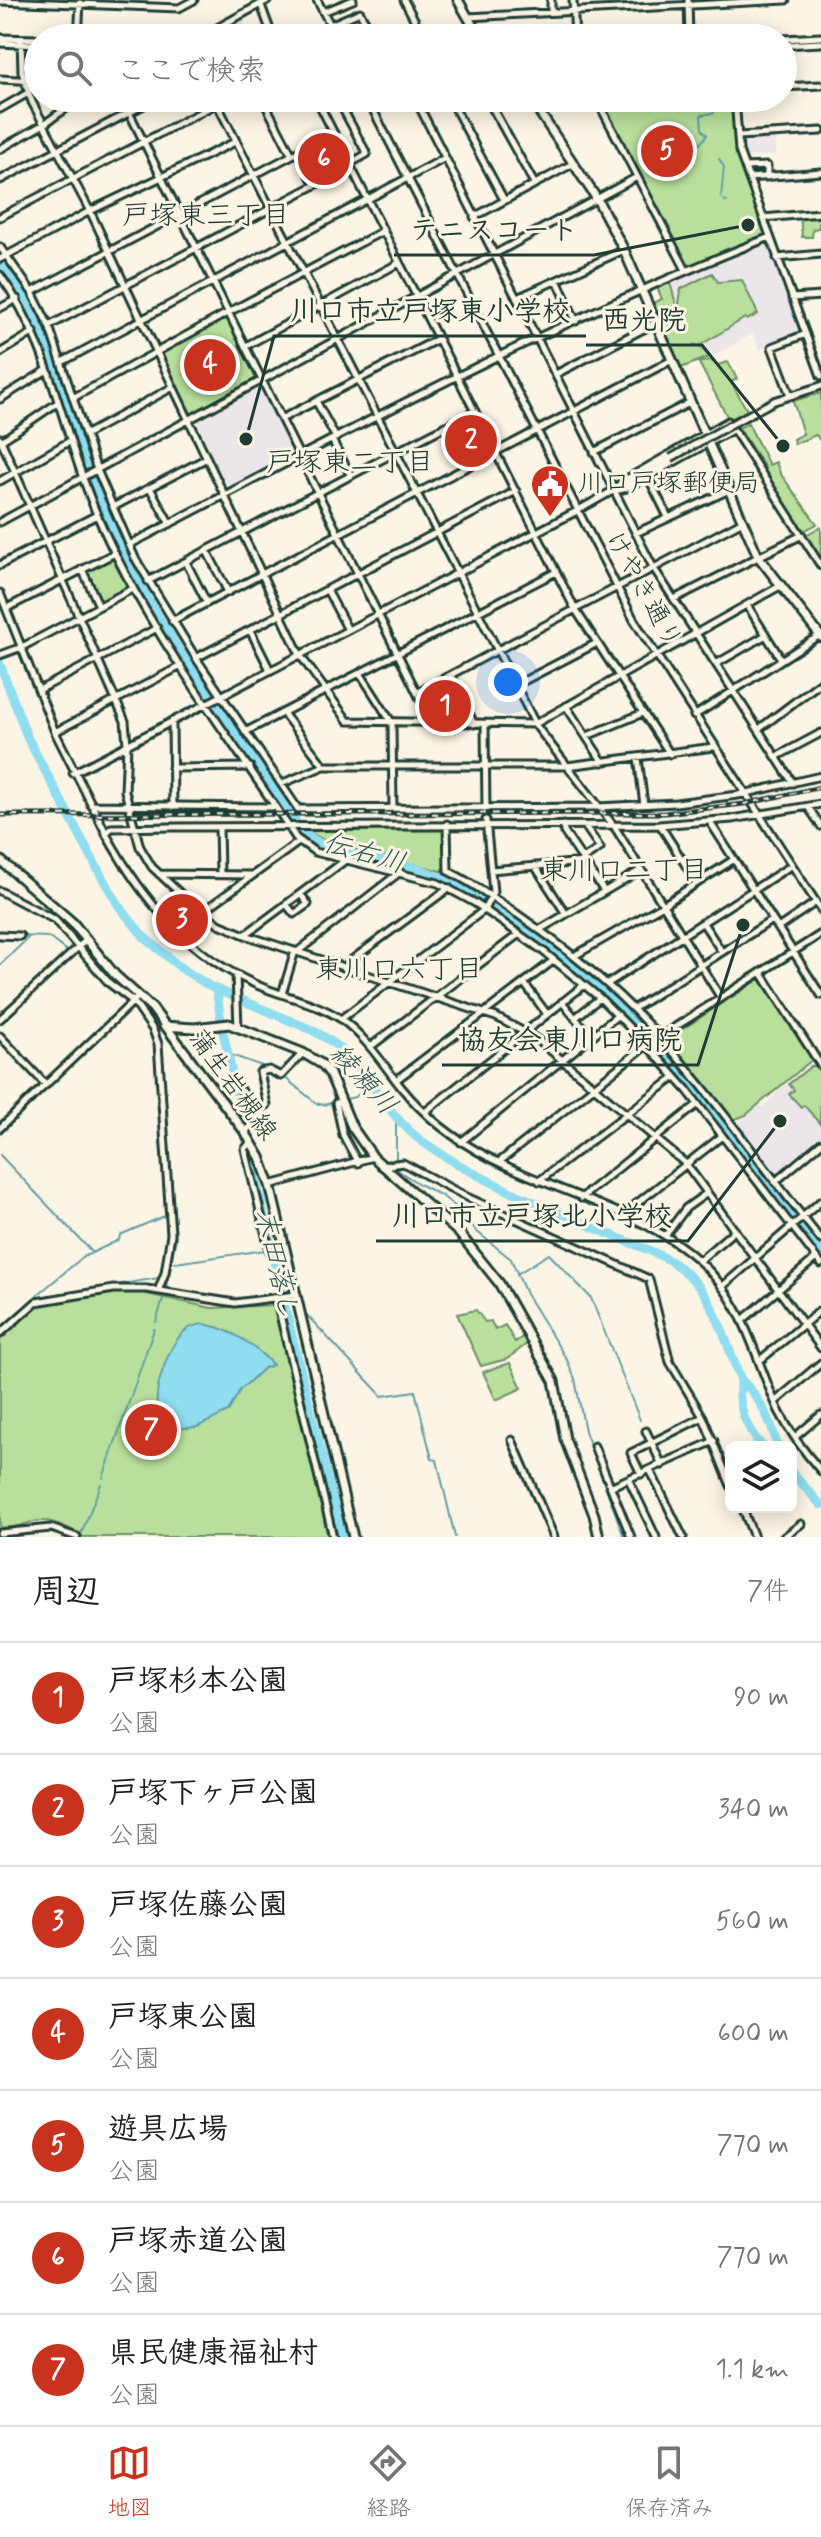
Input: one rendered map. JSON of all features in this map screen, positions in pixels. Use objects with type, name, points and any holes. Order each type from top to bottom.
[{"type":"main road","points":[[458,0],[471,24]]},
{"type":"main road","points":[[541,112],[597,199],[624,250],[758,556],[820,636]]},
{"type":"main road","name":"蒲生岩槻線","points":[[0,860],[59,909],[136,999],[152,1008],[245,1132],[260,1157],[270,1185],[353,1537]]},
{"type":"main road","name":"蒲生岩槻線","points":[[164,1026],[194,1028],[225,1024],[238,1027],[303,1053],[323,1065],[330,1074],[352,1127],[373,1157],[451,1225],[499,1283],[554,1381],[565,1439],[594,1515],[599,1537]]},
{"type":"street","points":[[0,1],[141,3],[179,8],[194,0]]},
{"type":"street","points":[[225,24],[268,0]]},
{"type":"street","points":[[317,0],[329,24]]},
{"type":"street","points":[[323,12],[353,0]]},
{"type":"street","points":[[404,0],[417,24]]},
{"type":"street","points":[[551,0],[551,12]]},
{"type":"street","points":[[573,0],[574,24]]},
{"type":"street","points":[[467,17],[688,2],[786,0]]},
{"type":"street","points":[[688,2],[689,24]]},
{"type":"street","points":[[79,24],[80,3]]},
{"type":"street","points":[[261,5],[268,24]]},
{"type":"street","points":[[332,24],[360,12],[363,20],[370,24]]},
{"type":"street","points":[[797,40],[821,37]]},
{"type":"street","points":[[0,41],[21,42],[24,80],[0,79]]},
{"type":"street","points":[[797,42],[821,43]]},
{"type":"street","points":[[797,86],[821,85]]},
{"type":"street","points":[[0,109],[24,95]]},
{"type":"street","points":[[38,112],[126,285],[300,655],[350,722],[535,724],[780,586]]},
{"type":"street","points":[[0,149],[61,112]]},
{"type":"street","points":[[0,217],[196,112]]},
{"type":"street","points":[[220,112],[535,724],[614,826],[721,998]]},
{"type":"street","points":[[270,112],[315,185]]},
{"type":"street","points":[[323,112],[575,609],[670,754]]},
{"type":"street","points":[[49,326],[315,185],[367,154],[344,112]]},
{"type":"street","name":"けやき通り","points":[[375,112],[616,587],[655,656],[759,815]]},
{"type":"street","points":[[422,112],[653,567],[793,783]]},
{"type":"street","points":[[458,112],[504,200]]},
{"type":"street","points":[[495,112],[534,183]]},
{"type":"street","points":[[602,112],[686,270]]},
{"type":"street","points":[[736,112],[739,151],[821,376]]},
{"type":"street","points":[[0,180],[129,113],[432,723]]},
{"type":"street","points":[[738,136],[821,131]]},
{"type":"street","points":[[32,292],[334,133]]},
{"type":"street","points":[[3,258],[90,211],[235,142]]},
{"type":"street","points":[[62,362],[445,158]]},
{"type":"street","points":[[474,217],[574,163]]},
{"type":"street","points":[[745,167],[767,166],[767,177]]},
{"type":"street","points":[[749,178],[821,172]]},
{"type":"street","points":[[0,522],[637,177]]},
{"type":"street","points":[[763,218],[821,213]]},
{"type":"street","points":[[73,398],[383,231]]},
{"type":"street","points":[[129,545],[457,376],[686,270],[770,237]]},
{"type":"street","points":[[0,247],[3,258],[32,292],[49,326],[96,470],[148,581],[219,696],[298,809],[644,805],[745,794],[821,776]]},
{"type":"street","points":[[517,298],[624,250]]},
{"type":"street","points":[[777,258],[821,254]]},
{"type":"street","points":[[246,346],[399,263]]},
{"type":"street","points":[[0,275],[34,332],[97,515],[132,589],[300,841],[315,852],[400,872],[449,888],[485,909],[554,960],[648,1044],[821,1264]]},
{"type":"street","points":[[557,280],[576,321]]},
{"type":"street","points":[[792,298],[821,296]]},
{"type":"street","points":[[0,308],[17,299]]},
{"type":"street","points":[[556,374],[655,323]]},
{"type":"street","points":[[0,353],[34,332]]},
{"type":"street","points":[[790,395],[772,347],[806,334]]},
{"type":"street","points":[[281,419],[438,339]]},
{"type":"street","points":[[172,621],[672,360]]},
{"type":"street","points":[[0,399],[47,370]]},
{"type":"street","points":[[73,773],[577,511],[737,421],[790,395],[821,386]]},
{"type":"street","points":[[85,435],[173,387]]},
{"type":"street","points":[[316,401],[351,476]]},
{"type":"street","points":[[594,452],[691,402]]},
{"type":"street","points":[[57,403],[0,440],[125,721],[125,791],[140,847],[159,874],[219,924],[484,1013],[525,1032],[686,1164],[778,1290],[819,1340],[821,1348]]},
{"type":"street","points":[[148,581],[475,411]]},
{"type":"street","points":[[614,491],[648,477],[728,421],[821,566]]},
{"type":"street","points":[[445,426],[466,468]]},
{"type":"street","points":[[614,491],[623,481],[706,439]]},
{"type":"street","points":[[0,481],[70,441]]},
{"type":"street","points":[[113,507],[207,458]]},
{"type":"street","points":[[648,477],[668,517]]},
{"type":"street","points":[[150,488],[170,524]]},
{"type":"street","points":[[636,533],[729,490]]},
{"type":"street","points":[[196,658],[516,491]]},
{"type":"street","points":[[0,565],[97,515]]},
{"type":"street","points":[[417,692],[743,521]]},
{"type":"street","points":[[674,599],[802,535]]},
{"type":"street","points":[[207,551],[228,592]]},
{"type":"street","points":[[7,608],[115,553]]},
{"type":"street","points":[[186,562],[207,603]]},
{"type":"street","points":[[82,569],[99,606]]},
{"type":"street","points":[[245,732],[556,572]]},
{"type":"street","points":[[0,655],[20,648],[132,589]]},
{"type":"street","points":[[327,590],[348,630]]},
{"type":"street","points":[[0,593],[73,773],[132,880],[165,920],[188,942],[236,978],[341,1019],[370,1047],[425,1112],[461,1142],[539,1181],[665,1236],[699,1261],[723,1286],[744,1319],[775,1402],[795,1437],[820,1469]]},
{"type":"street","points":[[747,605],[781,659]]},
{"type":"street","points":[[812,625],[821,620]]},
{"type":"street","points":[[39,690],[157,628]]},
{"type":"street","points":[[250,630],[270,670]]},
{"type":"street","points":[[716,664],[766,635]]},
{"type":"street","points":[[694,716],[820,636]]},
{"type":"street","points":[[514,686],[597,643]]},
{"type":"street","points":[[55,732],[181,666]]},
{"type":"street","points":[[360,673],[392,723],[393,809]]},
{"type":"street","points":[[451,675],[474,724]]},
{"type":"street","points":[[759,729],[820,686]]},
{"type":"street","points":[[566,706],[603,762]]},
{"type":"street","points":[[283,712],[324,766]]},
{"type":"street","points":[[587,736],[643,713]]},
{"type":"street","points":[[172,721],[173,807]]},
{"type":"street","points":[[485,724],[486,809]]},
{"type":"street","points":[[776,757],[821,733]]},
{"type":"street","points":[[281,784],[324,766],[567,766],[714,747]]},
{"type":"street","points":[[638,758],[644,805]]},
{"type":"street","points":[[172,768],[250,767]]},
{"type":"street","points":[[106,834],[111,828],[486,822],[660,825],[710,822],[821,804]]},
{"type":"street","points":[[91,805],[275,807]]},
{"type":"street","points":[[808,807],[821,826]]},
{"type":"street","points":[[759,815],[821,910]]},
{"type":"street","points":[[341,1019],[485,909],[493,892],[486,822]]},
{"type":"street","points":[[710,822],[821,995]]},
{"type":"street","points":[[447,824],[448,871],[574,956],[633,1009],[698,1081],[821,1240]]},
{"type":"street","points":[[563,825],[564,832],[604,891]]},
{"type":"street","points":[[660,825],[697,883]]},
{"type":"street","points":[[491,870],[584,860],[600,848],[585,826]]},
{"type":"street","points":[[219,827],[220,873]]},
{"type":"street","points":[[188,942],[202,912],[300,841]]},
{"type":"street","points":[[245,935],[347,859]]},
{"type":"street","points":[[574,956],[733,860]]},
{"type":"street","points":[[607,984],[792,865]]},
{"type":"street","points":[[535,866],[566,914]]},
{"type":"street","points":[[539,930],[641,870]]},
{"type":"street","points":[[282,994],[296,952],[400,872]]},
{"type":"street","points":[[159,874],[252,875]]},
{"type":"street","points":[[346,967],[449,888]]},
{"type":"street","points":[[0,891],[55,920],[109,983],[136,999],[153,1030],[158,1044],[171,1234],[165,1273],[158,1291]]},
{"type":"street","points":[[287,905],[294,914],[308,904],[301,895]]},
{"type":"street","points":[[165,920],[185,898]]},
{"type":"street","points":[[778,928],[816,902]]},
{"type":"street","points":[[633,1009],[772,920]]},
{"type":"street","points":[[703,923],[722,952]]},
{"type":"street","points":[[370,1047],[519,934]]},
{"type":"street","points":[[498,1162],[648,1044],[821,934]]},
{"type":"street","points":[[0,935],[20,936]]},
{"type":"street","points":[[0,1019],[86,940]]},
{"type":"street","points":[[396,1080],[554,960]]},
{"type":"street","points":[[761,972],[818,1056],[821,1066]]},
{"type":"street","points":[[236,978],[238,1027]]},
{"type":"street","points":[[524,983],[547,1014]]},
{"type":"street","points":[[425,1112],[584,985]]},
{"type":"street","points":[[575,1018],[600,998]]},
{"type":"street","points":[[0,1128],[136,999]]},
{"type":"street","points":[[562,1002],[591,1037]]},
{"type":"street","points":[[461,1142],[618,1015]]},
{"type":"street","points":[[0,1036],[46,1085]]},
{"type":"street","points":[[247,1111],[267,1105],[260,1072],[269,1070],[281,1076],[303,1053]]},
{"type":"street","points":[[539,1181],[675,1077]]},
{"type":"street","points":[[242,1091],[251,1126],[245,1132]]},
{"type":"street","points":[[342,1102],[336,1103],[343,1135],[358,1163]]},
{"type":"street","points":[[581,1198],[698,1104]]},
{"type":"street","points":[[621,1216],[722,1136]]},
{"type":"street","points":[[251,1142],[245,1149],[270,1252]]},
{"type":"street","points":[[775,1182],[821,1143]]},
{"type":"street","points":[[270,1185],[373,1157]]},
{"type":"street","points":[[381,1166],[403,1163],[469,1198],[649,1279],[670,1362],[703,1417],[725,1473]]},
{"type":"street","points":[[665,1236],[686,1208],[707,1193]]},
{"type":"street","points":[[723,1286],[821,1201]]},
{"type":"street","points":[[699,1261],[735,1230]]},
{"type":"street","points":[[744,1319],[816,1258]]},
{"type":"street","points":[[0,1334],[32,1304],[124,1288],[224,1303],[252,1303],[295,1295]]},
{"type":"street","points":[[276,1298],[333,1537]]},
{"type":"street","points":[[759,1361],[821,1310]]},
{"type":"street","points":[[775,1402],[821,1363]]},
{"type":"street","points":[[795,1437],[821,1415]]},
{"type":"street","points":[[641,1474],[631,1453],[703,1417]]},
{"type":"street","points":[[646,1431],[662,1465]]},
{"type":"street","points":[[512,1440],[554,1537]]},
{"type":"street","points":[[612,1486],[714,1441]]},
{"type":"street","points":[[594,1446],[631,1537]]},
{"type":"street","points":[[650,1470],[683,1537]]},
{"type":"street","points":[[629,1480],[656,1537]]},
{"type":"street","points":[[744,1513],[754,1537]]},
{"type":"street","points":[[784,1537],[801,1524]]},
{"type":"street","points":[[1,1535],[51,1528],[77,1537]]},
{"type":"shaded area","points":[[776,137],[776,155],[743,157],[739,142],[745,138]]},
{"type":"shaded area","points":[[770,242],[803,333],[759,349],[752,334],[708,359],[681,369],[653,303],[661,298],[656,287]]},
{"type":"shaded area","points":[[260,387],[295,456],[230,490],[226,489],[197,422]]},
{"type":"shaded area","points":[[811,1064],[818,1064],[821,1069],[821,1140],[779,1177],[775,1177],[737,1128],[738,1123],[758,1106],[764,1106]]},
{"type":"green space","points":[[605,112],[734,112],[735,148],[766,237],[686,267]]},
{"type":"green space","points":[[333,137],[347,167],[315,182],[302,152]]},
{"type":"green space","points":[[819,214],[819,228],[813,229],[812,237],[802,237],[800,215]]},
{"type":"green space","points":[[712,273],[718,282],[742,280],[758,314],[747,320],[745,318],[699,346],[693,344],[709,357],[681,368],[653,303],[662,299],[657,287],[670,282],[678,312],[681,289]]},
{"type":"green space","points":[[226,318],[257,378],[191,414],[163,355],[164,350]]},
{"type":"green space","points":[[709,360],[718,365],[728,362],[737,379],[731,382],[747,410],[729,420],[699,363]]},
{"type":"green space","points":[[821,393],[821,442],[816,435],[794,444],[793,439],[803,434],[793,401]]},
{"type":"green space","points":[[472,415],[491,453],[466,464],[448,430]]},
{"type":"green space","points":[[748,423],[769,465],[776,462],[780,473],[817,524],[802,532],[739,428]]},
{"type":"green space","points":[[821,528],[821,562],[804,536]]},
{"type":"green space","points":[[111,557],[128,589],[101,603],[86,570]]},
{"type":"green space","points":[[447,679],[451,680],[470,716],[467,719],[435,719],[421,695]]},
{"type":"green space","points":[[443,830],[445,872],[327,842],[308,831]]},
{"type":"green space","points":[[183,903],[197,917],[189,935],[184,936],[168,919]]},
{"type":"green space","points":[[760,979],[813,1059],[746,1115],[731,1121],[667,1039]]},
{"type":"green space","points":[[811,1066],[817,1066],[821,1071],[820,1124],[804,1105],[801,1107],[789,1094],[794,1090],[789,1084]]},
{"type":"green space","points":[[120,1292],[142,1293],[212,1308],[274,1305],[328,1537],[84,1537],[46,1521],[0,1527],[0,1340],[40,1304]]},
{"type":"green space","points":[[476,1310],[485,1322],[491,1321],[495,1330],[505,1325],[515,1342],[524,1336],[528,1343],[507,1359],[481,1366],[457,1314]]},
{"type":"green space","points":[[510,1363],[522,1388],[496,1400],[483,1372]]},
{"type":"water","points":[[204,1324],[242,1338],[273,1365],[264,1368],[240,1390],[228,1412],[197,1427],[174,1429],[164,1422],[158,1411],[160,1379],[180,1336],[190,1328]]},
{"type":"waterway","points":[[700,144],[707,135],[702,129],[701,115],[714,113]]},
{"type":"waterway","points":[[719,159],[724,167],[721,198]]},
{"type":"waterway","name":"伝右川","points":[[0,261],[43,337],[101,502],[141,587],[184,657],[301,830],[312,839],[338,850],[418,868],[452,882],[529,932],[578,971],[623,1013],[705,1103],[821,1252]]},
{"type":"waterway","name":"綾瀬川","points":[[0,664],[28,739],[102,877],[119,906],[144,937],[181,968],[211,987],[312,1030],[332,1042],[354,1062],[410,1132],[445,1156],[514,1193],[654,1253],[685,1272],[702,1291],[716,1315],[741,1380],[740,1398],[744,1416],[759,1441]]},
{"type":"waterway","points":[[37,907],[57,917],[78,941]]},
{"type":"waterway","points":[[22,936],[48,937],[68,952]]},
{"type":"waterway","points":[[0,965],[28,938]]},
{"type":"waterway","points":[[82,946],[123,991]]},
{"type":"waterway","name":"末田落し","points":[[216,989],[280,1287],[342,1537]]},
{"type":"waterway","points":[[137,1003],[154,1021],[160,1034]]},
{"type":"waterway","points":[[160,1036],[176,1238],[166,1287]]},
{"type":"waterway","points":[[228,1054],[268,1068]]},
{"type":"waterway","points":[[284,1077],[316,1103],[336,1102]]},
{"type":"waterway","points":[[342,1100],[355,1097],[370,1086]]},
{"type":"waterway","points":[[396,1116],[396,1161]]},
{"type":"waterway","points":[[0,1155],[92,1252]]},
{"type":"waterway","points":[[398,1167],[399,1171],[442,1196],[465,1214],[476,1231],[511,1259],[526,1294],[567,1360],[575,1379],[585,1431],[624,1537]]},
{"type":"waterway","points":[[35,1297],[83,1257],[119,1240],[120,1235],[169,1214]]},
{"type":"waterway","points":[[175,1263],[272,1249]]},
{"type":"waterway","points":[[517,1274],[549,1254],[591,1298],[640,1420]]},
{"type":"waterway","points":[[0,1328],[34,1298],[159,1278]]},
{"type":"waterway","points":[[280,1287],[294,1301]]},
{"type":"waterway","points":[[156,1322],[164,1296]]},
{"type":"waterway","points":[[304,1312],[382,1396],[415,1391],[432,1459],[437,1460],[455,1537]]},
{"type":"waterway","points":[[103,1478],[154,1329]]},
{"type":"waterway","points":[[741,1380],[764,1411],[775,1441]]},
{"type":"waterway","name":"綾瀬川","points":[[797,1479],[821,1505]]},
{"type":"waterway","points":[[81,1534],[101,1484]]},
{"type":"railway","points":[[0,815],[665,813],[744,804],[821,787]]},
{"type":"place","name":"遊具広場","points":[[667,151]]},
{"type":"place","name":"戸塚赤道公園","points":[[324,159]]},
{"type":"place","name":"テニスコート","points":[[748,225]]},
{"type":"place","name":"戸塚東公園","points":[[210,365]]},
{"type":"place","name":"川口市立戸塚東小学校","points":[[246,439]]},
{"type":"place","name":"戸塚下ヶ戸公園","points":[[471,441]]},
{"type":"place","name":"西光院","points":[[783,446]]},
{"type":"place","name":"川口戸塚郵便局","points":[[550,518]]},
{"type":"place","name":"戸塚杉本公園","points":[[445,706]]},
{"type":"place","name":"戸塚佐藤公園","points":[[182,920]]},
{"type":"place","name":"協友会東川口病院","points":[[743,925]]},
{"type":"place","name":"川口市立戸塚北小学校","points":[[780,1121]]},
{"type":"place","name":"県民健康福祉村","points":[[151,1430]]},
{"type":"district","name":"戸塚東三丁目","points":[[206,216]]},
{"type":"district","name":"戸塚東二丁目","points":[[350,463]]},
{"type":"district","name":"東川口二丁目","points":[[624,871]]},
{"type":"district","name":"東川口六丁目","points":[[399,970]]}]
